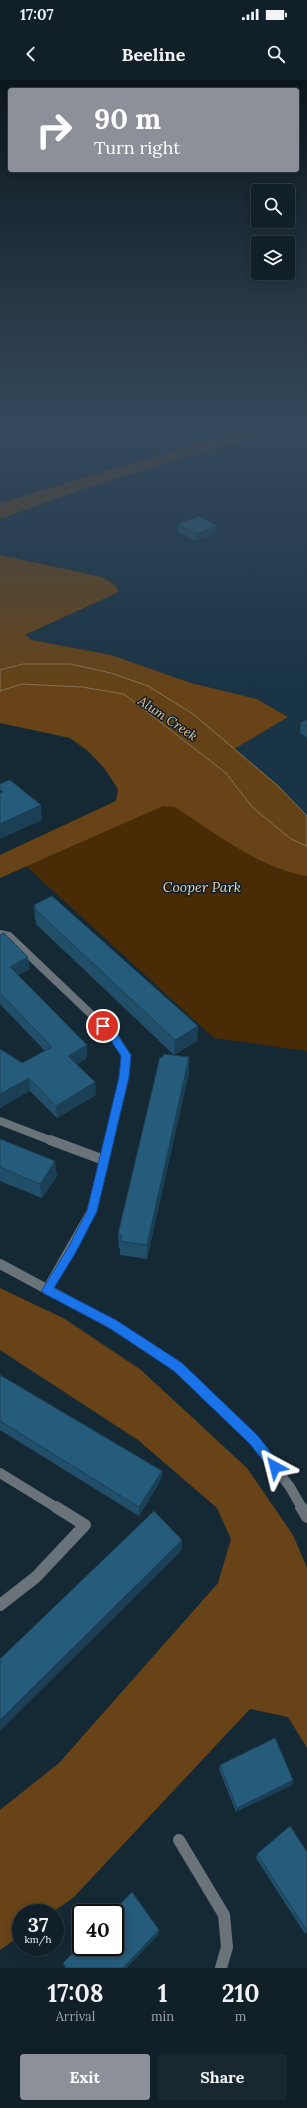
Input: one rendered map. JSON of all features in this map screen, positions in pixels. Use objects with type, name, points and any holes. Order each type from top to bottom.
[{"type":"street","points":[[0,934],[8,936],[20,946],[114,1036],[126,1055],[124,1077],[92,1211],[72,1249],[47,1290]]},
{"type":"street","points":[[0,1121],[104,1160]]},
{"type":"street","points":[[0,1264],[112,1324],[178,1367],[254,1440],[290,1487],[307,1517]]},
{"type":"street","points":[[0,1473],[85,1525],[36,1577],[0,1605]]},
{"type":"street","points":[[179,1840],[224,1915],[227,1947],[221,1968]]},
{"type":"shaded area","points":[[0,514],[13,514],[0,519]]},
{"type":"shaded area","points":[[13,514],[307,514],[307,816],[277,785],[234,749],[287,716],[257,699],[191,683],[111,655],[32,640],[25,635],[119,592],[102,577],[0,555],[0,519]]},
{"type":"shaded area","points":[[0,555],[102,577],[114,584],[119,592],[25,635],[32,640],[111,655],[191,683],[257,699],[288,717],[234,749],[193,714],[23,664],[0,670]]},
{"type":"shaded area","points":[[22,684],[82,687],[124,694],[226,773],[252,807],[291,839],[307,846],[307,876],[289,872],[254,857],[175,807],[163,806],[0,878],[0,855],[116,801],[118,789],[104,768],[88,751],[70,738],[0,723],[0,691]]},
{"type":"shaded area","points":[[0,1288],[65,1319],[141,1370],[247,1468],[293,1535],[307,1568],[307,1748],[288,1717],[250,1709],[73,1898],[64,1904],[12,1904],[12,1941],[0,1950],[0,1810],[59,1763],[218,1583],[231,1539],[217,1508],[138,1440],[0,1350]]},
{"type":"green space","name":"Cooper Park","points":[[200,762],[307,830],[307,1051],[214,1038],[26,866],[0,878],[0,855]]},
{"type":"water","name":"Alum Creek","points":[[23,664],[70,664],[111,673],[148,686],[193,714],[277,785],[307,816],[307,846],[291,839],[252,807],[226,773],[124,694],[82,687],[22,684],[0,691],[0,670]]},
{"type":"building","points":[[199,516],[217,526],[196,534],[178,524]]},
{"type":"building","points":[[307,720],[307,726],[301,722]]},
{"type":"building","points":[[10,780],[41,805],[0,824],[0,793],[3,792],[0,790],[0,784]]},
{"type":"building","points":[[52,896],[198,1026],[175,1040],[35,909],[36,907],[34,905]]},
{"type":"building","points":[[4,933],[28,957],[10,967],[87,1045],[68,1056],[95,1082],[56,1106],[29,1078],[0,1094],[0,1049],[22,1063],[52,1047],[0,993],[0,935]]},
{"type":"building","points":[[164,1054],[189,1057],[147,1245],[120,1241],[122,1235],[118,1234],[160,1057],[162,1058]]},
{"type":"building","points":[[0,1139],[55,1161],[40,1184],[0,1167]]},
{"type":"building","points":[[0,1375],[162,1471],[139,1507],[0,1421]]},
{"type":"building","points":[[154,1511],[182,1540],[0,1720],[0,1659]]},
{"type":"building","points":[[275,1738],[293,1780],[237,1808],[220,1765]]},
{"type":"building","points":[[290,1826],[307,1852],[307,1931],[257,1854]]},
{"type":"building","points":[[132,1892],[159,1930],[123,1968],[66,1968],[63,1963],[72,1954],[72,1956],[124,1956],[124,1904],[121,1904]]},
{"type":"route","points":[[103,1026],[114,1036],[126,1055],[124,1077],[92,1211],[72,1249],[47,1290],[112,1324],[178,1367],[254,1440],[275,1467]]}]
